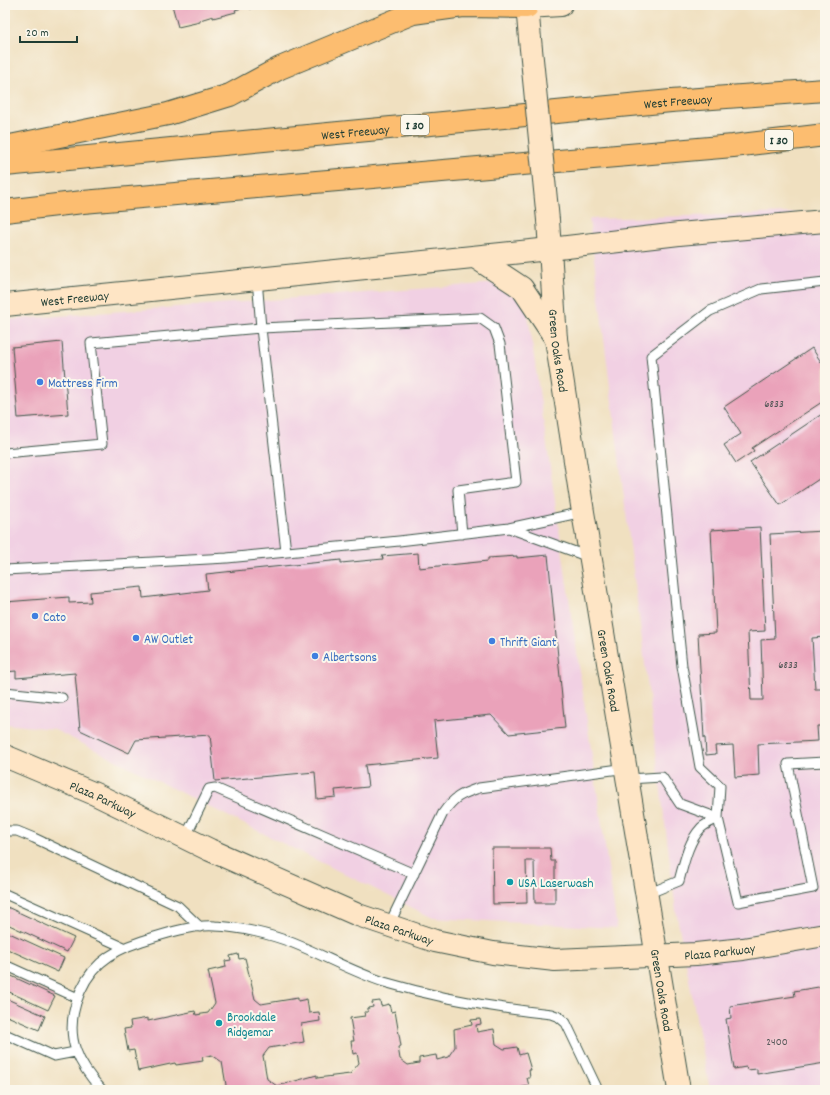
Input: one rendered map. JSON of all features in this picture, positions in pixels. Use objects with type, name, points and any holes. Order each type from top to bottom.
[{"type":"highway","points":[[5,147],[168,114],[230,95],[280,68],[413,13],[463,6],[527,6]]},
{"type":"highway","points":[[671,101],[825,76]]},
{"type":"highway","name":"West Freeway","points":[[5,165],[671,101],[825,90]]},
{"type":"highway","name":"I 30","points":[[5,211],[83,202],[733,146],[825,135]]},
{"type":"highway","points":[[733,146],[825,145]]},
{"type":"main road","points":[[527,6],[561,5]]},
{"type":"main road","name":"Green Oaks Road","points":[[527,6],[548,220],[556,339],[583,512],[592,558],[679,1090]]},
{"type":"main road","points":[[550,250],[679,234],[825,221]]},
{"type":"main road","name":"West Freeway","points":[[5,305],[550,250]]},
{"type":"main road","points":[[475,257],[516,282],[522,288],[556,339]]},
{"type":"main road","name":"Plaza Parkway","points":[[5,756],[95,794],[184,838],[358,915],[435,941],[493,953],[547,959],[657,954],[696,954],[743,949],[825,935]]},
{"type":"lane","points":[[257,279],[286,552]]},
{"type":"lane","points":[[825,282],[761,290],[710,311],[651,356],[682,666],[700,767],[720,786],[718,818],[738,902],[813,888],[788,764],[825,762]]},
{"type":"lane","points":[[5,453],[102,444],[91,343],[261,328],[480,318],[494,328],[500,344],[516,482],[458,490],[462,534]]},
{"type":"lane","points":[[5,570],[227,558],[509,528],[583,512]]},
{"type":"lane","points":[[509,528],[592,558]]},
{"type":"lane","points":[[5,692],[62,698]]},
{"type":"lane","points":[[388,926],[443,813],[460,794],[479,788],[627,774],[662,777],[680,804],[718,818]]},
{"type":"lane","points":[[184,838],[209,789],[215,788],[414,874]]},
{"type":"lane","points":[[647,894],[679,881],[686,856],[697,835],[702,827],[718,818]]},
{"type":"lane","points":[[5,831],[17,831],[34,838],[178,906],[200,927]]},
{"type":"lane","points":[[5,894],[123,947]]},
{"type":"lane","points":[[102,1090],[91,1078],[75,1052],[72,1031],[74,1012],[78,998],[89,976],[102,960],[123,947],[165,934],[213,925],[291,942],[352,969],[399,986],[496,1008],[551,1014],[559,1017],[566,1023],[598,1090]]},
{"type":"lane","points":[[5,965],[78,998]]},
{"type":"lane","points":[[5,1034],[54,1056],[75,1052]]},
{"type":"shaded area","points":[[825,212],[825,1090],[710,1090],[676,911],[589,219]]},
{"type":"shaded area","points":[[523,281],[617,928],[433,918],[53,729],[5,724],[5,320]]},
{"type":"building","points":[[172,5],[264,6],[250,9],[249,6],[235,10],[236,12],[213,18],[213,16],[200,20],[200,22],[178,27]]},
{"type":"building","name":"Mattress Firm","points":[[62,342],[68,414],[18,418],[12,347]]},
{"type":"building","points":[[812,348],[821,362],[825,360],[825,400],[752,448],[754,451],[736,463],[724,445],[741,434],[724,407]]},
{"type":"building","points":[[825,412],[825,475],[780,505],[750,462]]},
{"type":"building","points":[[760,527],[765,631],[748,632],[751,700],[763,700],[761,640],[775,639],[770,534],[824,531],[825,637],[812,638],[815,689],[825,689],[825,726],[817,726],[818,741],[758,744],[759,775],[735,777],[733,745],[715,746],[716,754],[706,755],[698,634],[716,633],[711,530]]},
{"type":"building","points":[[418,553],[419,568],[488,561],[488,558],[517,556],[517,558],[548,555],[565,728],[509,734],[491,715],[434,721],[438,758],[365,765],[368,787],[335,790],[336,797],[317,799],[315,772],[215,781],[210,735],[136,740],[129,753],[80,730],[75,673],[16,678],[16,671],[5,672],[5,602],[69,597],[69,603],[91,602],[90,592],[142,587],[143,598],[208,590],[206,574],[341,560],[341,563],[383,559],[382,556]]},
{"type":"building","name":"USA Laserwash","points":[[492,848],[550,848],[551,861],[555,861],[555,903],[535,903],[534,861],[526,861],[527,903],[493,904]]},
{"type":"building","points":[[5,906],[74,938],[67,952],[5,923]]},
{"type":"building","points":[[5,931],[64,958],[58,972],[5,948]]},
{"type":"building","name":"Brookdale Ridgemar","points":[[238,954],[239,959],[245,958],[255,999],[261,1004],[298,998],[298,1001],[307,999],[309,1013],[319,1012],[320,1021],[301,1024],[304,1042],[269,1048],[263,1056],[267,1079],[277,1086],[317,1075],[317,1078],[350,1074],[359,1063],[357,1053],[353,1054],[351,1041],[354,1041],[350,1018],[365,1016],[364,1012],[368,1012],[368,1008],[373,1007],[372,1002],[380,1001],[381,1006],[389,1004],[391,1012],[395,1011],[401,1046],[398,1047],[400,1059],[408,1065],[419,1063],[419,1058],[436,1055],[437,1060],[448,1057],[455,1047],[454,1029],[472,1025],[471,1020],[480,1019],[481,1024],[476,1025],[477,1032],[494,1029],[496,1044],[504,1049],[517,1047],[519,1055],[526,1053],[531,1070],[529,1070],[530,1078],[527,1078],[529,1086],[507,1090],[222,1090],[226,1085],[222,1062],[212,1055],[202,1057],[203,1061],[176,1065],[175,1063],[138,1071],[134,1050],[128,1051],[124,1029],[131,1028],[130,1021],[148,1018],[148,1021],[195,1011],[196,1015],[208,1013],[215,1003],[208,971],[226,967],[225,961],[231,960],[230,956]]},
{"type":"building","points":[[5,973],[55,996],[48,1010],[5,990]]},
{"type":"building","points":[[825,986],[825,1063],[757,1074],[757,1069],[747,1070],[746,1067],[734,1069],[726,1019],[731,1018],[730,1006],[795,996],[794,991]]},
{"type":"building","points":[[5,998],[45,1016],[39,1030],[5,1015]]},
{"type":"place","name":"Mattress Firm","points":[[40,382]]},
{"type":"place","name":"Cato","points":[[35,616]]},
{"type":"place","name":"AW Outlet","points":[[136,638]]},
{"type":"place","name":"Thrift Giant","points":[[492,641]]},
{"type":"place","name":"Albertsons","points":[[315,656]]},
{"type":"place","name":"USA Laserwash","points":[[510,882]]},
{"type":"place","name":"Brookdale Ridgemar","points":[[219,1023]]}]
